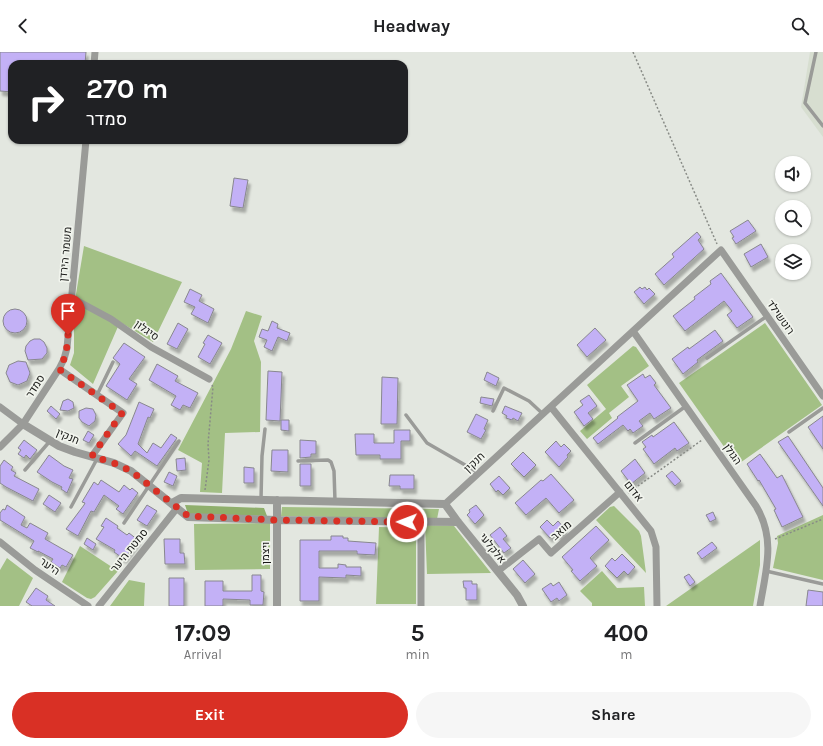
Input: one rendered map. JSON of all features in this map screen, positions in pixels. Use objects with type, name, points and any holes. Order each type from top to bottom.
[{"type":"street","name":"משמר הירדן","points":[[59,369],[67,350],[86,144]]},
{"type":"street","name":"רוטשילד","points":[[721,250],[823,396]]},
{"type":"street","name":"חנקין","points":[[445,504],[721,250]]},
{"type":"street","name":"סיגלון","points":[[72,298],[111,319],[151,347],[209,379]]},
{"type":"street","name":"הגולן","points":[[633,331],[759,511],[765,527],[768,542],[768,558],[760,606]]},
{"type":"street","name":"סמדר","points":[[0,447],[23,424],[59,369],[122,413],[94,457]]},
{"type":"street","name":"חנקין","points":[[0,407],[50,441],[67,449],[114,463],[131,471],[188,516],[276,520],[458,522]]},
{"type":"street","name":"אדום","points":[[551,407],[650,529],[655,539],[656,547],[657,606]]},
{"type":"street","name":"מואב","points":[[498,571],[539,539],[551,553],[622,494]]},
{"type":"street","points":[[175,505],[181,498],[445,504]]},
{"type":"street","name":"ויצמן","points":[[277,500],[277,606]]},
{"type":"street","name":"אלקלעי","points":[[445,504],[517,595],[523,606]]},
{"type":"street","name":"סמטת היער","points":[[99,606],[175,505]]},
{"type":"street","points":[[421,522],[421,606]]},
{"type":"street","name":"היער","points":[[0,542],[35,570],[88,606]]},
{"type":"lane","points":[[816,52],[805,103],[823,126]]},
{"type":"lane","points":[[707,358],[767,316]]},
{"type":"lane","points":[[97,395],[113,362]]},
{"type":"lane","points":[[493,411],[504,388],[529,401],[543,414]]},
{"type":"lane","points":[[635,443],[686,406]]},
{"type":"lane","points":[[789,432],[823,408]]},
{"type":"lane","points":[[406,415],[427,443],[479,473]]},
{"type":"lane","points":[[261,500],[262,456],[265,429]]},
{"type":"lane","points":[[25,470],[50,441]]},
{"type":"lane","points":[[124,523],[179,441]]},
{"type":"lane","points":[[71,508],[94,457]]},
{"type":"lane","points":[[298,461],[328,460],[331,462],[334,471],[335,501]]},
{"type":"lane","points":[[766,571],[823,584]]},
{"type":"path","points":[[633,52],[704,215],[721,250]]},
{"type":"path","points":[[204,498],[209,460],[208,444],[213,387],[209,379]]},
{"type":"path","points":[[622,494],[707,436]]},
{"type":"path","points":[[768,542],[823,519]]},
{"type":"shaded area","points":[[810,52],[823,52],[823,137],[801,107]]},
{"type":"green space","points":[[84,246],[182,282],[153,342],[120,322],[93,384],[70,365],[74,353],[74,306]]},
{"type":"green space","points":[[246,311],[262,316],[254,341],[261,362],[260,432],[225,433],[222,493],[200,492],[202,463],[178,450],[231,349]]},
{"type":"green space","points":[[765,323],[822,405],[737,465],[679,383]]},
{"type":"green space","points":[[633,346],[636,347],[649,366],[621,386],[629,397],[609,413],[612,418],[587,439],[580,431],[606,409],[587,385]]},
{"type":"green space","points":[[185,505],[264,508],[267,516],[188,514]]},
{"type":"green space","points":[[614,506],[639,531],[646,573],[596,520],[610,507]]},
{"type":"green space","points":[[282,507],[439,509],[437,519],[281,516]]},
{"type":"green space","points":[[823,515],[823,580],[773,568],[778,543],[777,536]]},
{"type":"green space","points":[[270,523],[270,569],[195,570],[194,524]]},
{"type":"green space","points":[[425,525],[454,526],[491,573],[427,574]]},
{"type":"green space","points":[[379,527],[416,528],[416,604],[376,604]]},
{"type":"green space","points":[[760,540],[760,565],[753,606],[666,606]]},
{"type":"green space","points":[[80,546],[118,571],[95,597],[91,599],[62,582]]},
{"type":"green space","points":[[7,558],[33,578],[19,606],[0,606],[0,570]]},
{"type":"green space","points":[[602,571],[617,588],[644,587],[645,606],[592,606],[592,603],[580,591]]},
{"type":"green space","points":[[129,580],[145,583],[144,606],[110,606]]},
{"type":"building","points":[[0,52],[86,52],[85,60],[8,60],[8,92],[0,91]]},
{"type":"building","points":[[234,178],[248,180],[243,208],[230,206]]},
{"type":"building","points":[[748,220],[756,231],[736,244],[730,231]]},
{"type":"building","points":[[697,232],[701,237],[698,240],[704,249],[664,285],[655,274],[674,257],[672,254]]},
{"type":"building","points":[[761,244],[768,257],[751,267],[744,254]]},
{"type":"building","points":[[721,273],[753,317],[737,328],[727,315],[732,311],[724,301],[685,331],[673,316],[695,299],[694,297],[711,284],[710,281]]},
{"type":"building","points":[[640,287],[642,289],[645,287],[647,290],[649,288],[655,294],[644,304],[634,292]]},
{"type":"building","points":[[190,289],[202,295],[199,301],[214,309],[208,323],[191,314],[195,307],[184,302]]},
{"type":"building","points":[[15,309],[24,312],[27,321],[24,330],[15,333],[6,330],[3,321],[6,312]]},
{"type":"building","points":[[272,321],[278,324],[277,328],[290,333],[287,341],[278,337],[272,351],[264,347],[267,340],[259,337],[262,329],[268,331]]},
{"type":"building","points":[[178,323],[188,329],[177,349],[167,344]]},
{"type":"building","points":[[595,328],[606,340],[587,357],[577,345]]},
{"type":"building","points":[[715,330],[723,341],[697,360],[698,362],[683,374],[672,359],[688,347],[689,349]]},
{"type":"building","points":[[208,335],[222,343],[210,364],[198,357],[205,344],[203,343]]},
{"type":"building","points":[[34,339],[40,339],[44,342],[47,348],[47,353],[42,359],[28,360],[25,351],[26,346]]},
{"type":"building","points":[[124,343],[145,357],[129,379],[137,384],[127,400],[106,386],[120,364],[113,358]]},
{"type":"building","points":[[18,361],[26,362],[30,373],[27,381],[18,385],[10,382],[6,373],[9,365]]},
{"type":"building","points":[[157,364],[178,376],[175,381],[198,393],[190,408],[183,405],[180,410],[171,405],[176,396],[149,380]]},
{"type":"building","points":[[268,371],[282,372],[280,421],[266,420]]},
{"type":"building","points":[[487,372],[499,378],[496,386],[484,380]]},
{"type":"building","points":[[643,374],[645,378],[650,375],[656,383],[654,385],[671,408],[654,419],[650,413],[639,421],[643,426],[633,433],[630,429],[628,431],[623,425],[598,444],[593,438],[638,401],[627,385]]},
{"type":"building","points":[[382,377],[398,378],[397,424],[381,424]]},
{"type":"building","points":[[589,395],[597,406],[588,413],[593,419],[584,426],[574,412],[583,405],[580,401]]},
{"type":"building","points":[[481,397],[494,399],[492,406],[480,403]]},
{"type":"building","points":[[68,399],[73,402],[74,408],[68,411],[60,410],[63,401]]},
{"type":"building","points":[[139,402],[154,409],[150,418],[148,417],[138,444],[147,453],[153,443],[161,448],[171,434],[177,438],[157,466],[135,451],[131,456],[118,444],[126,435]]},
{"type":"building","points":[[51,406],[60,414],[56,419],[47,411]]},
{"type":"building","points":[[505,406],[522,413],[518,421],[513,418],[512,420],[506,418],[507,416],[502,413]]},
{"type":"building","points":[[86,408],[93,409],[96,415],[95,421],[89,426],[82,422],[79,418],[79,411]]},
{"type":"building","points":[[476,414],[488,420],[484,429],[486,430],[481,439],[467,432]]},
{"type":"building","points":[[823,416],[823,449],[808,427]]},
{"type":"building","points":[[281,420],[289,420],[289,431],[281,430]]},
{"type":"building","points":[[674,422],[689,443],[677,451],[675,448],[654,464],[643,449],[646,447],[642,442],[652,435],[653,437]]},
{"type":"building","points":[[394,430],[410,430],[410,441],[401,441],[401,459],[380,459],[380,455],[356,455],[355,434],[374,434],[374,443],[394,443]]},
{"type":"building","points":[[88,431],[94,435],[89,443],[83,440]]},
{"type":"building","points":[[788,436],[823,488],[823,506],[778,442]]},
{"type":"building","points":[[24,440],[37,450],[30,459],[26,455],[24,458],[18,454],[21,450],[18,448]]},
{"type":"building","points":[[300,440],[316,441],[316,454],[311,454],[311,457],[300,458]]},
{"type":"building","points":[[556,441],[561,447],[564,444],[571,451],[559,467],[545,452]]},
{"type":"building","points":[[272,450],[288,450],[288,472],[271,471]]},
{"type":"building","points":[[523,452],[536,465],[524,477],[511,464]]},
{"type":"building","points":[[760,454],[777,478],[782,475],[803,517],[782,527],[774,510],[776,509],[759,480],[758,481],[747,464]]},
{"type":"building","points":[[49,455],[64,466],[73,470],[69,478],[73,479],[67,493],[61,489],[62,487],[37,472]]},
{"type":"building","points":[[185,458],[186,470],[177,471],[176,459]]},
{"type":"building","points":[[635,459],[645,473],[631,484],[621,471]]},
{"type":"building","points":[[4,460],[13,467],[11,470],[16,473],[14,476],[39,489],[33,501],[0,483],[0,466]]},
{"type":"building","points":[[300,464],[311,464],[311,486],[300,486]]},
{"type":"building","points":[[244,467],[254,468],[254,483],[244,483]]},
{"type":"building","points":[[672,471],[681,481],[675,486],[666,476]]},
{"type":"building","points":[[169,472],[177,476],[173,486],[164,482]]},
{"type":"building","points":[[551,474],[574,500],[559,513],[546,498],[526,515],[515,503],[541,480],[543,481]]},
{"type":"building","points":[[390,475],[414,475],[414,489],[400,489],[400,486],[389,486]]},
{"type":"building","points":[[499,476],[510,488],[503,495],[498,490],[496,492],[490,484]]},
{"type":"building","points":[[101,480],[119,492],[124,485],[130,490],[132,488],[138,493],[123,514],[116,509],[119,506],[104,495],[94,512],[91,511],[78,536],[66,529],[84,505],[85,503],[82,502],[94,482],[98,485]]},
{"type":"building","points":[[49,495],[61,503],[55,512],[43,504]]},
{"type":"building","points":[[7,505],[25,517],[21,525],[27,528],[30,523],[48,533],[45,539],[73,555],[66,567],[62,565],[60,568],[51,562],[53,559],[30,548],[34,541],[0,520],[0,513],[3,509],[5,510]]},
{"type":"building","points":[[147,505],[157,511],[147,526],[137,520]]},
{"type":"building","points":[[476,505],[484,515],[475,524],[467,515],[470,512],[469,510]]},
{"type":"building","points":[[713,512],[716,519],[710,522],[706,515]]},
{"type":"building","points":[[106,518],[118,526],[117,528],[127,535],[129,533],[138,540],[124,559],[114,552],[115,550],[96,539],[104,527],[101,526]]},
{"type":"building","points":[[547,520],[553,526],[558,521],[566,530],[559,537],[555,533],[550,538],[540,527]]},
{"type":"building","points":[[596,526],[609,540],[590,558],[597,566],[580,581],[562,557]]},
{"type":"building","points":[[500,527],[507,536],[503,539],[511,548],[504,553],[490,535]]},
{"type":"building","points":[[331,536],[343,536],[343,538],[348,538],[348,541],[376,543],[375,555],[357,554],[357,551],[319,551],[319,568],[338,568],[338,564],[346,565],[346,567],[361,567],[361,576],[346,575],[346,578],[319,577],[319,601],[300,601],[300,540],[331,540]]},
{"type":"building","points":[[87,538],[96,544],[93,550],[84,544]]},
{"type":"building","points":[[164,539],[180,539],[180,553],[184,553],[185,564],[165,564]]},
{"type":"building","points":[[712,542],[717,548],[702,559],[697,553]]},
{"type":"building","points":[[622,554],[635,567],[628,575],[624,571],[617,578],[605,566],[612,558],[615,561]]},
{"type":"building","points":[[523,560],[535,574],[525,583],[513,569]]},
{"type":"building","points":[[689,574],[695,582],[690,586],[684,577]]},
{"type":"building","points":[[252,575],[261,575],[261,591],[264,592],[263,605],[250,605],[250,600],[223,599],[223,606],[205,606],[205,581],[223,581],[223,591],[252,591]]},
{"type":"building","points":[[169,578],[184,578],[184,606],[169,606]]},
{"type":"building","points":[[463,581],[472,581],[472,584],[477,584],[477,600],[466,600],[466,588],[464,588]]},
{"type":"building","points":[[559,582],[567,595],[559,601],[557,598],[551,602],[542,589],[551,583],[553,586]]},
{"type":"building","points":[[36,588],[48,596],[46,600],[55,606],[32,606],[26,602]]},
{"type":"building","points":[[808,590],[823,592],[823,606],[806,606]]},
{"type":"route","points":[[68,335],[66,355],[59,369],[122,413],[92,456],[114,463],[131,471],[188,516],[276,520],[407,522]]}]
